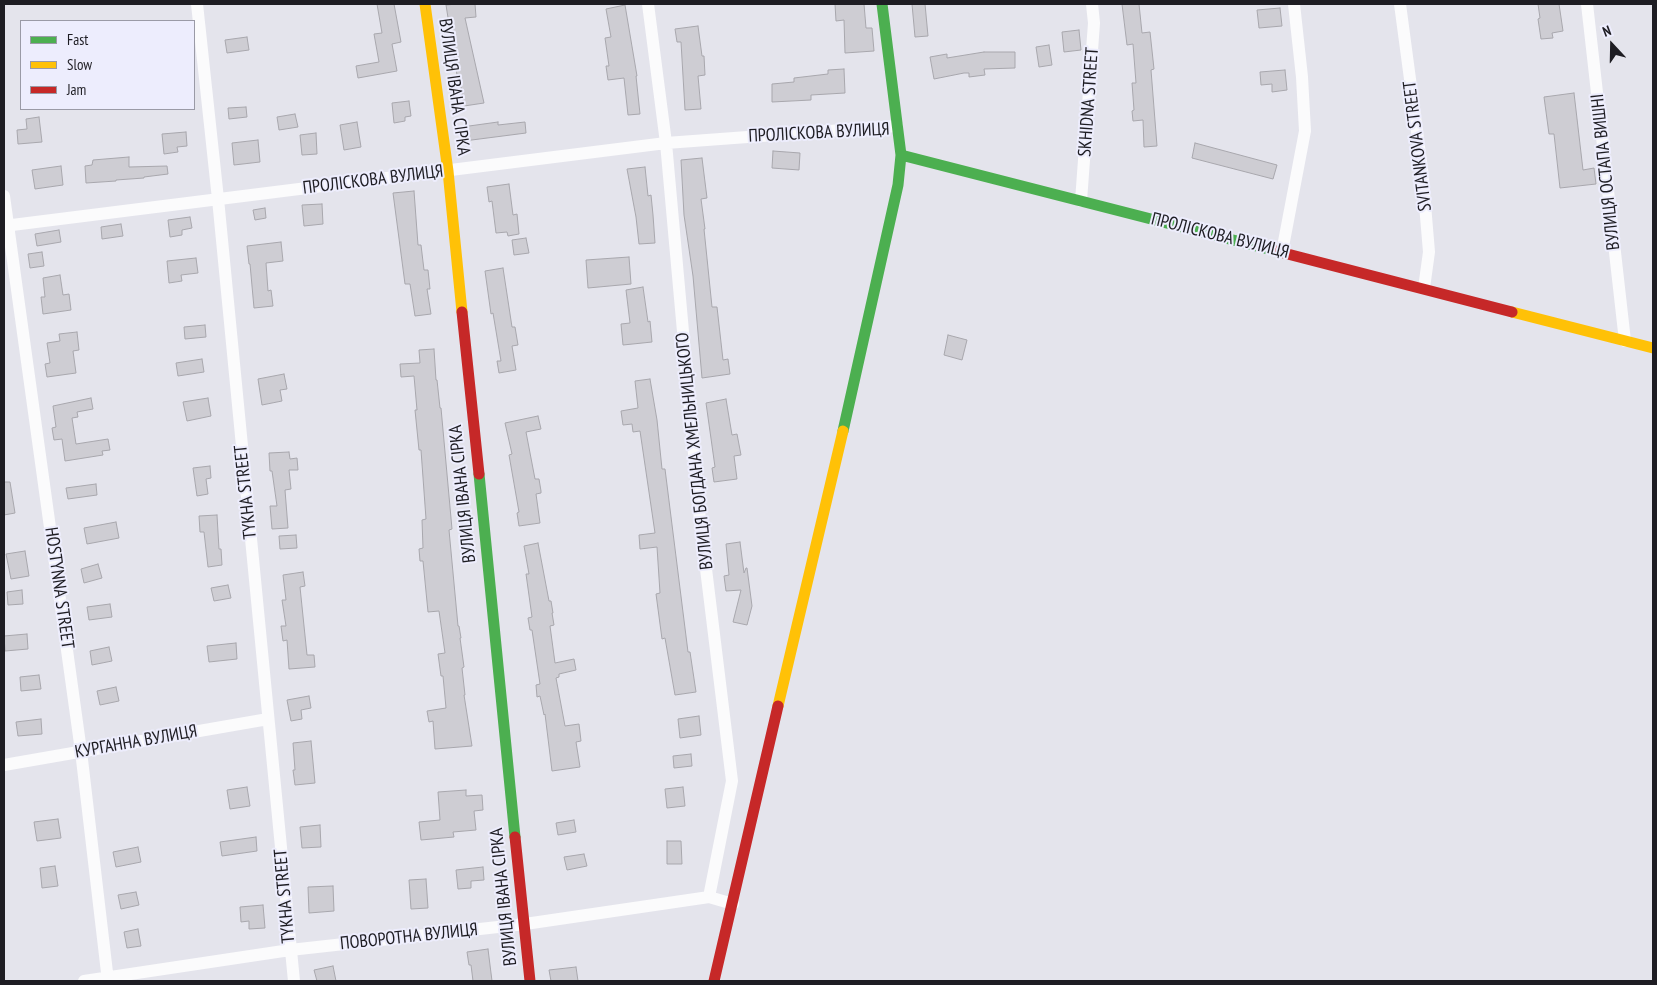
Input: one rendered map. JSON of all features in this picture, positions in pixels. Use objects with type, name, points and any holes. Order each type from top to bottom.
[{"type":"street","name":"TYKHA STREET","points":[[197,4],[218,199],[294,981]]},
{"type":"street","name":"ВУЛИЦЯ ІВАНА СІРКА","points":[[425,4],[448,171],[530,981]]},
{"type":"street","name":"ВУЛИЦЯ БОГДАНА ХМЕЛЬНИЦЬКОГО","points":[[648,4],[666,143],[700,520],[732,781],[709,897]]},
{"type":"street","points":[[882,4],[897,126]]},
{"type":"street","name":"SKHIDNA STREET","points":[[1081,201],[1094,24],[1092,4]]},
{"type":"street","points":[[1282,252],[1305,131],[1302,77],[1294,4]]},
{"type":"street","name":"SVITANKOVA STREET","points":[[1400,4],[1422,169],[1429,252],[1424,288]]},
{"type":"street","name":"ВУЛИЦЯ ОСТАПА ВИШНІ","points":[[1587,4],[1625,341]]},
{"type":"street","name":"ПРОЛІСКОВА ВУЛИЦЯ","points":[[6,226],[666,143],[897,126],[901,155],[1653,348]]},
{"type":"street","points":[[714,981],[884,249],[898,186],[901,155]]},
{"type":"street","name":"HOSTYNNA STREET","points":[[4,196],[6,226],[81,751],[108,979]]},
{"type":"street","name":"КУРГАННА ВУЛИЦЯ","points":[[4,765],[268,719]]},
{"type":"street","name":"ПОВОРОТНА ВУЛИЦЯ","points":[[84,981],[108,979],[290,950],[525,924],[709,897],[733,904]]},
{"type":"building","points":[[377,4],[394,4],[401,42],[392,44],[397,71],[358,78],[356,66],[379,62],[374,34],[382,33]]},
{"type":"building","points":[[475,4],[476,17],[465,18],[484,103],[464,106],[446,5]]},
{"type":"building","points":[[835,4],[864,4],[866,28],[872,28],[874,51],[845,53],[844,20],[836,21]]},
{"type":"building","points":[[912,4],[925,4],[928,36],[915,37]]},
{"type":"building","points":[[1122,4],[1139,4],[1142,33],[1150,32],[1154,69],[1151,70],[1157,146],[1144,147],[1143,120],[1133,121],[1132,83],[1136,83],[1133,44],[1127,45]]},
{"type":"building","points":[[1538,4],[1559,4],[1563,31],[1552,33],[1553,38],[1541,39]]},
{"type":"building","points":[[625,5],[637,76],[640,114],[628,115],[624,78],[608,80],[606,66],[609,66],[605,38],[611,37],[606,9]]},
{"type":"building","points":[[1280,8],[1282,26],[1259,28],[1257,10]]},
{"type":"building","points":[[698,26],[702,56],[704,56],[705,75],[698,76],[701,109],[685,110],[681,42],[677,42],[675,29]]},
{"type":"building","points":[[1079,30],[1081,50],[1064,52],[1062,32]]},
{"type":"building","points":[[247,37],[249,50],[227,53],[225,40]]},
{"type":"building","points":[[1049,45],[1052,65],[1039,67],[1036,47]]},
{"type":"building","points":[[984,52],[1015,52],[1015,68],[984,69],[985,75],[969,77],[969,73],[964,73],[934,79],[930,57],[947,54],[947,58]]},
{"type":"building","points":[[844,69],[845,93],[811,95],[811,100],[772,102],[772,84],[794,82],[794,78],[828,74],[828,70]]},
{"type":"building","points":[[1285,70],[1287,90],[1272,92],[1272,84],[1261,85],[1260,72]]},
{"type":"building","points":[[1574,93],[1583,170],[1594,168],[1596,184],[1560,188],[1554,134],[1549,134],[1544,97]]},
{"type":"building","points":[[409,101],[411,116],[405,117],[405,121],[394,123],[392,103]]},
{"type":"building","points":[[246,107],[247,117],[229,119],[228,108]]},
{"type":"building","points":[[295,114],[298,127],[279,130],[277,117]]},
{"type":"building","points":[[39,117],[42,142],[18,144],[17,130],[27,129],[26,119]]},
{"type":"building","points":[[357,122],[361,147],[344,150],[340,125]]},
{"type":"building","points":[[498,122],[498,125],[525,122],[526,133],[464,141],[462,127]]},
{"type":"building","points":[[186,132],[187,146],[177,147],[178,152],[164,154],[162,134]]},
{"type":"building","points":[[316,133],[317,154],[302,155],[300,135]]},
{"type":"building","points":[[258,140],[260,162],[234,165],[232,143]]},
{"type":"building","points":[[1195,143],[1277,165],[1273,179],[1192,158]]},
{"type":"building","points":[[773,151],[800,153],[799,170],[772,168]]},
{"type":"building","points":[[129,157],[129,167],[167,166],[168,174],[86,183],[85,166],[92,165],[93,160]]},
{"type":"building","points":[[702,158],[707,198],[701,199],[712,307],[717,307],[723,360],[728,359],[730,374],[702,378],[693,276],[684,215],[681,160]]},
{"type":"building","points":[[61,166],[63,185],[35,189],[32,170]]},
{"type":"building","points":[[645,167],[648,196],[651,195],[655,243],[639,244],[627,169]]},
{"type":"building","points":[[509,184],[513,215],[517,214],[519,234],[508,236],[507,232],[496,233],[492,201],[489,202],[487,187]]},
{"type":"building","points":[[414,191],[418,245],[421,245],[424,270],[428,270],[430,289],[427,289],[431,314],[415,316],[410,284],[405,284],[393,193]]},
{"type":"building","points":[[322,204],[323,224],[304,226],[302,205]]},
{"type":"building","points":[[265,208],[266,218],[255,220],[253,210]]},
{"type":"building","points":[[190,217],[192,228],[182,230],[182,235],[170,237],[168,220]]},
{"type":"building","points":[[121,224],[123,236],[102,239],[101,227]]},
{"type":"building","points":[[59,230],[61,242],[37,246],[35,234]]},
{"type":"building","points":[[526,238],[529,253],[514,255],[512,240]]},
{"type":"building","points":[[281,242],[283,261],[266,263],[268,291],[271,290],[273,306],[254,308],[247,246]]},
{"type":"building","points":[[42,252],[44,266],[30,268],[28,254]]},
{"type":"building","points":[[629,257],[631,284],[588,288],[586,260]]},
{"type":"building","points":[[196,258],[198,273],[181,275],[182,281],[169,283],[167,261]]},
{"type":"building","points":[[503,268],[512,327],[515,327],[518,345],[512,346],[516,370],[499,373],[497,361],[501,361],[493,313],[491,314],[485,271]]},
{"type":"building","points":[[60,275],[63,295],[69,294],[71,310],[43,314],[41,297],[45,297],[43,278]]},
{"type":"building","points":[[643,287],[652,342],[623,345],[621,324],[630,323],[626,290]]},
{"type":"building","points":[[205,325],[206,337],[185,339],[184,327]]},
{"type":"building","points":[[77,332],[79,350],[73,351],[76,373],[47,377],[45,364],[50,363],[47,343],[60,341],[59,334]]},
{"type":"building","points":[[948,335],[967,340],[962,360],[944,355]]},
{"type":"building","points":[[434,349],[452,529],[449,530],[458,626],[464,667],[462,668],[464,695],[472,746],[435,749],[433,721],[429,722],[427,711],[446,708],[443,676],[441,676],[438,654],[445,653],[439,611],[428,612],[423,561],[420,561],[419,549],[423,548],[422,520],[426,519],[421,450],[419,450],[415,410],[417,410],[414,376],[401,377],[400,364],[420,363],[419,350]]},
{"type":"building","points":[[202,359],[204,372],[178,376],[176,363]]},
{"type":"building","points":[[284,374],[287,389],[280,390],[282,401],[262,405],[258,379]]},
{"type":"building","points":[[650,379],[657,420],[662,469],[665,469],[688,652],[690,652],[696,692],[675,695],[665,638],[662,639],[656,594],[660,593],[657,547],[640,549],[639,535],[655,533],[640,431],[633,432],[632,424],[623,425],[621,411],[638,408],[635,381]]},
{"type":"building","points":[[91,398],[93,409],[77,412],[78,417],[72,418],[76,444],[108,439],[110,450],[102,451],[103,455],[65,461],[62,439],[54,440],[52,428],[56,427],[53,406]]},
{"type":"building","points":[[208,398],[211,416],[187,421],[183,402]]},
{"type":"building","points":[[726,399],[732,435],[737,434],[741,455],[734,456],[737,479],[714,482],[712,468],[715,467],[706,403]]},
{"type":"building","points":[[538,416],[541,429],[526,432],[535,479],[539,479],[541,491],[541,493],[536,494],[540,523],[519,526],[517,513],[519,512],[509,455],[512,454],[505,423]]},
{"type":"building","points":[[289,452],[290,459],[297,458],[298,470],[289,470],[291,489],[285,490],[288,528],[272,529],[270,506],[277,506],[272,471],[270,471],[269,453]]},
{"type":"building","points":[[210,466],[211,478],[206,479],[208,494],[197,496],[193,468]]},
{"type":"building","points":[[4,482],[10,482],[15,513],[4,515]]},
{"type":"building","points":[[96,484],[97,495],[68,499],[66,488]]},
{"type":"building","points":[[217,515],[222,565],[208,567],[204,532],[200,532],[199,516]]},
{"type":"building","points":[[116,522],[119,538],[87,544],[84,528]]},
{"type":"building","points":[[296,535],[297,548],[280,549],[279,536]]},
{"type":"building","points":[[740,542],[744,573],[747,568],[752,606],[747,625],[733,622],[741,590],[726,591],[724,576],[729,575],[726,544]]},
{"type":"building","points":[[538,543],[553,613],[554,625],[550,626],[555,663],[574,659],[576,670],[559,674],[559,677],[556,678],[565,726],[579,724],[581,741],[576,742],[580,767],[552,771],[545,714],[540,696],[537,697],[536,685],[540,684],[532,630],[530,630],[528,618],[532,617],[526,574],[529,574],[524,546]]},
{"type":"building","points":[[25,551],[29,576],[11,579],[6,554]]},
{"type":"building","points":[[98,564],[102,578],[84,583],[81,569]]},
{"type":"building","points":[[303,572],[305,586],[300,587],[307,655],[314,655],[315,667],[289,669],[287,640],[283,641],[281,626],[286,626],[282,600],[286,600],[283,575]]},
{"type":"building","points":[[228,585],[231,598],[214,601],[211,588]]},
{"type":"building","points":[[22,590],[23,604],[8,605],[7,592]]},
{"type":"building","points":[[110,604],[112,617],[89,620],[87,607]]},
{"type":"building","points":[[27,634],[28,649],[5,651],[4,636]]},
{"type":"building","points":[[236,643],[237,659],[209,662],[207,646]]},
{"type":"building","points":[[109,647],[112,661],[92,665],[90,651]]},
{"type":"building","points":[[39,675],[41,689],[21,691],[20,677]]},
{"type":"building","points":[[116,687],[119,701],[100,705],[97,691]]},
{"type":"building","points":[[309,696],[311,708],[301,710],[302,719],[291,721],[287,700]]},
{"type":"building","points":[[699,716],[701,735],[680,738],[678,719]]},
{"type":"building","points":[[41,719],[42,734],[18,736],[16,722]]},
{"type":"building","points":[[311,741],[315,783],[295,785],[293,743]]},
{"type":"building","points":[[691,754],[692,766],[674,768],[673,756]]},
{"type":"building","points":[[247,787],[250,806],[230,809],[227,790]]},
{"type":"building","points":[[683,787],[685,806],[667,808],[665,789]]},
{"type":"building","points":[[466,790],[466,796],[482,795],[483,810],[474,811],[476,830],[453,832],[454,837],[421,840],[419,822],[440,820],[438,792]]},
{"type":"building","points":[[58,819],[61,838],[37,841],[34,822]]},
{"type":"building","points":[[574,820],[576,832],[558,835],[556,823]]},
{"type":"building","points":[[320,825],[321,847],[302,848],[300,827]]},
{"type":"building","points":[[256,837],[257,851],[222,856],[220,842]]},
{"type":"building","points":[[667,841],[681,841],[682,864],[667,864]]},
{"type":"building","points":[[138,847],[141,862],[116,867],[113,852]]},
{"type":"building","points":[[584,854],[587,866],[567,870],[564,857]]},
{"type":"building","points":[[55,866],[58,886],[42,888],[40,868]]},
{"type":"building","points":[[483,867],[484,880],[471,881],[471,888],[458,889],[456,870]]},
{"type":"building","points":[[426,879],[428,908],[411,909],[409,880]]},
{"type":"building","points":[[333,886],[334,911],[309,913],[308,887]]},
{"type":"building","points":[[136,892],[139,905],[121,909],[118,895]]},
{"type":"building","points":[[263,905],[265,928],[249,929],[249,921],[241,922],[240,907]]},
{"type":"building","points":[[138,929],[141,946],[127,948],[124,932]]},
{"type":"building","points":[[488,949],[492,981],[473,981],[467,952]]},
{"type":"building","points":[[333,966],[336,981],[317,981],[314,970]]},
{"type":"building","points":[[576,967],[578,981],[551,981],[549,970]]},
{"type":"traffic: fast","points":[[843,431],[898,185],[901,155],[882,4]]},
{"type":"traffic: fast","points":[[901,155],[1276,251]]},
{"type":"traffic: fast","points":[[479,474],[515,837]]},
{"type":"traffic: slow","points":[[425,4],[448,171],[462,312]]},
{"type":"traffic: slow","points":[[1512,312],[1653,348]]},
{"type":"traffic: slow","points":[[778,706],[843,431]]},
{"type":"traffic: jam","points":[[1276,251],[1512,312]]},
{"type":"traffic: jam","points":[[462,312],[479,474]]},
{"type":"traffic: jam","points":[[714,981],[778,706]]},
{"type":"traffic: jam","points":[[515,837],[530,981]]}]
